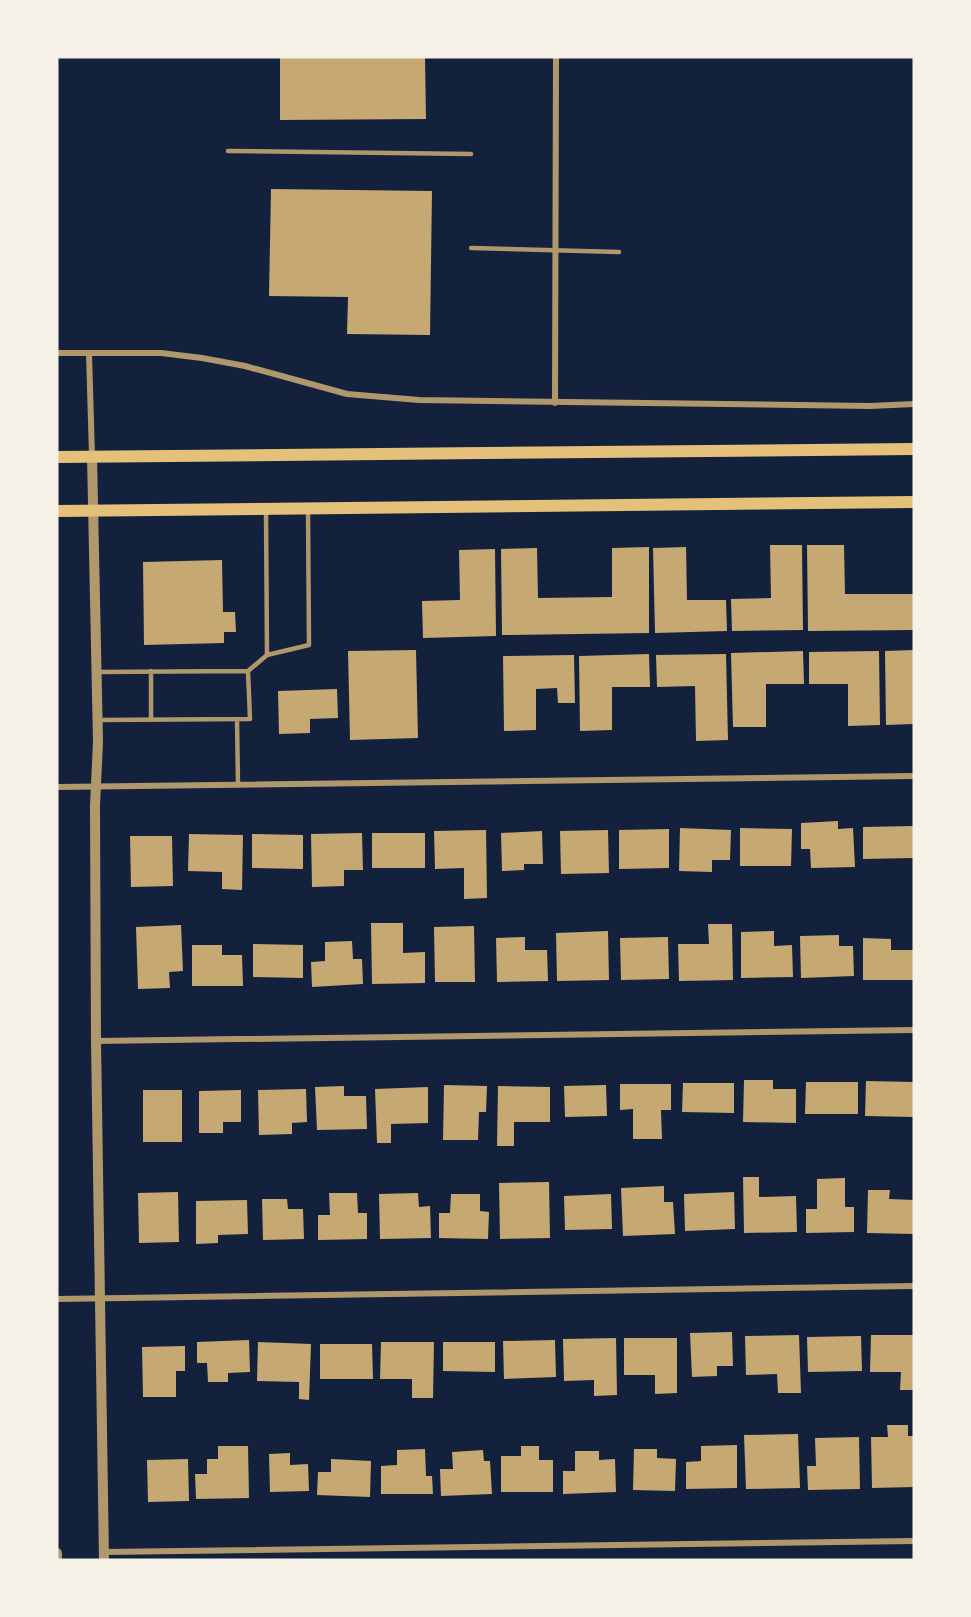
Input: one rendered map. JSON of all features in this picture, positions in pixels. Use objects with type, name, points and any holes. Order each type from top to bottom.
[{"type":"main road","points":[[57,457],[914,448]]},
{"type":"main road","points":[[57,511],[914,502]]},
{"type":"street","points":[[555,403],[556,57]]},
{"type":"street","points":[[57,353],[161,353],[202,358],[245,366],[347,394],[453,402],[870,406],[914,404]]},
{"type":"street","points":[[89,353],[98,720],[96,1041],[104,1556],[914,1541]]},
{"type":"street","points":[[57,787],[914,776]]},
{"type":"street","points":[[96,1041],[914,1030]]},
{"type":"street","points":[[57,1299],[914,1286]]},
{"type":"street","points":[[57,1553],[57,1560]]},
{"type":"lane","points":[[228,151],[471,154]]},
{"type":"lane","points":[[471,248],[618,252]]},
{"type":"lane","points":[[97,672],[248,671],[267,656],[309,645],[308,508]]},
{"type":"lane","points":[[266,509],[267,656]]},
{"type":"lane","points":[[152,671],[152,720]]},
{"type":"lane","points":[[98,720],[250,719],[248,671]]},
{"type":"lane","points":[[237,719],[238,785]]},
{"type":"building","points":[[280,57],[425,57],[426,119],[280,120]]},
{"type":"building","points":[[271,189],[432,191],[430,335],[347,334],[348,297],[269,296]]},
{"type":"building","points":[[770,545],[802,545],[803,630],[732,631],[731,599],[771,598]]},
{"type":"building","points":[[807,545],[844,545],[845,594],[914,594],[914,630],[808,631]]},
{"type":"building","points":[[649,547],[649,633],[502,635],[501,549],[537,548],[538,598],[612,597],[612,548]]},
{"type":"building","points":[[686,547],[687,600],[726,600],[727,631],[655,633],[653,548]]},
{"type":"building","points":[[495,549],[496,636],[423,638],[422,601],[460,600],[459,550]]},
{"type":"building","points":[[222,560],[223,612],[235,612],[236,632],[224,632],[224,643],[144,645],[143,562]]},
{"type":"building","points":[[416,650],[418,738],[350,740],[348,651]]},
{"type":"building","points":[[914,650],[914,724],[886,725],[885,651]]},
{"type":"building","points":[[803,651],[804,684],[766,684],[766,727],[733,727],[731,653]]},
{"type":"building","points":[[879,651],[880,725],[848,726],[848,684],[809,684],[809,652]]},
{"type":"building","points":[[649,654],[650,687],[612,687],[612,730],[580,731],[579,656]]},
{"type":"building","points":[[726,654],[728,740],[696,741],[695,686],[657,687],[656,655]]},
{"type":"building","points":[[574,655],[575,703],[558,703],[557,688],[536,689],[536,730],[504,731],[503,656]]},
{"type":"building","points":[[337,689],[338,718],[310,719],[310,733],[279,734],[278,691]]},
{"type":"building","points":[[838,821],[838,829],[853,828],[855,867],[811,868],[810,849],[801,849],[801,823]]},
{"type":"building","points":[[913,826],[913,858],[863,859],[863,827]]},
{"type":"building","points":[[680,828],[731,830],[730,860],[712,860],[712,872],[679,871]]},
{"type":"building","points":[[740,828],[792,829],[791,866],[740,866]]},
{"type":"building","points":[[669,829],[669,868],[619,869],[619,830]]},
{"type":"building","points":[[486,830],[487,898],[464,899],[464,868],[435,869],[434,831]]},
{"type":"building","points":[[608,830],[609,873],[561,874],[560,831]]},
{"type":"building","points":[[542,831],[543,864],[524,864],[524,870],[502,871],[501,833]]},
{"type":"building","points":[[362,833],[363,870],[344,870],[344,886],[312,887],[311,834]]},
{"type":"building","points":[[372,833],[425,833],[425,868],[372,868]]},
{"type":"building","points":[[189,834],[243,835],[242,890],[222,889],[222,872],[188,871]]},
{"type":"building","points":[[252,834],[303,835],[303,869],[252,868]]},
{"type":"building","points":[[130,836],[172,836],[173,886],[131,887]]},
{"type":"building","points":[[371,923],[403,923],[403,953],[425,952],[425,983],[372,984]]},
{"type":"building","points":[[708,924],[732,924],[733,980],[679,981],[678,944],[709,944]]},
{"type":"building","points":[[181,925],[183,971],[169,972],[170,988],[138,989],[136,927]]},
{"type":"building","points":[[474,926],[475,982],[435,982],[434,927]]},
{"type":"building","points":[[608,931],[609,980],[557,981],[556,933]]},
{"type":"building","points":[[774,931],[774,946],[792,945],[793,977],[741,978],[741,932]]},
{"type":"building","points":[[839,935],[839,946],[853,946],[854,976],[801,978],[800,936]]},
{"type":"building","points":[[525,937],[525,950],[547,950],[548,981],[497,982],[496,938]]},
{"type":"building","points":[[668,937],[669,979],[621,980],[620,938]]},
{"type":"building","points":[[863,938],[891,939],[891,950],[914,950],[913,980],[863,980]]},
{"type":"building","points":[[352,941],[353,959],[362,959],[363,984],[312,987],[311,962],[325,961],[325,942]]},
{"type":"building","points":[[253,944],[303,945],[303,978],[253,977]]},
{"type":"building","points":[[192,945],[222,945],[222,955],[242,955],[243,986],[192,986]]},
{"type":"building","points":[[744,1080],[773,1080],[773,1089],[796,1089],[796,1123],[743,1122]]},
{"type":"building","points":[[866,1081],[914,1082],[913,1117],[865,1116]]},
{"type":"building","points":[[806,1082],[858,1082],[858,1114],[805,1114]]},
{"type":"building","points":[[683,1083],[734,1083],[734,1113],[682,1112]]},
{"type":"building","points":[[620,1084],[671,1084],[671,1110],[661,1110],[662,1139],[633,1139],[633,1109],[620,1110]]},
{"type":"building","points":[[444,1085],[487,1086],[486,1112],[479,1112],[478,1140],[443,1140]]},
{"type":"building","points":[[606,1085],[607,1116],[565,1117],[564,1086]]},
{"type":"building","points":[[344,1086],[344,1096],[366,1096],[367,1129],[317,1130],[315,1087]]},
{"type":"building","points":[[498,1086],[550,1087],[550,1122],[514,1122],[514,1146],[497,1146]]},
{"type":"building","points":[[428,1087],[428,1123],[391,1124],[391,1143],[377,1143],[375,1089]]},
{"type":"building","points":[[306,1089],[307,1122],[292,1123],[292,1134],[259,1135],[258,1090]]},
{"type":"building","points":[[143,1090],[182,1090],[182,1142],[143,1142]]},
{"type":"building","points":[[241,1090],[241,1122],[223,1122],[223,1133],[199,1133],[199,1091]]},
{"type":"building","points":[[743,1177],[759,1177],[759,1197],[796,1196],[797,1232],[744,1233]]},
{"type":"building","points":[[845,1178],[845,1207],[854,1207],[854,1232],[806,1233],[806,1209],[817,1209],[817,1179]]},
{"type":"building","points":[[549,1182],[550,1238],[500,1239],[499,1183]]},
{"type":"building","points":[[664,1186],[664,1202],[673,1202],[675,1234],[623,1236],[621,1188]]},
{"type":"building","points":[[868,1190],[890,1190],[889,1199],[914,1200],[914,1234],[867,1233]]},
{"type":"building","points":[[178,1192],[179,1242],[139,1243],[138,1193]]},
{"type":"building","points":[[734,1192],[735,1229],[685,1231],[684,1194]]},
{"type":"building","points":[[329,1193],[357,1193],[358,1213],[367,1213],[367,1239],[318,1240],[318,1215],[330,1215]]},
{"type":"building","points":[[418,1193],[419,1207],[430,1206],[431,1238],[380,1239],[379,1194]]},
{"type":"building","points":[[451,1194],[480,1194],[480,1211],[489,1212],[488,1239],[439,1238],[439,1213],[450,1213]]},
{"type":"building","points":[[611,1194],[612,1229],[565,1230],[564,1196]]},
{"type":"building","points":[[262,1199],[287,1199],[288,1209],[303,1209],[304,1239],[263,1240]]},
{"type":"building","points":[[247,1200],[248,1234],[218,1235],[218,1243],[196,1244],[196,1201]]},
{"type":"building","points":[[732,1332],[733,1366],[717,1366],[717,1376],[692,1377],[690,1333]]},
{"type":"building","points":[[799,1335],[801,1393],[778,1393],[777,1374],[746,1375],[745,1336]]},
{"type":"building","points":[[871,1335],[914,1335],[914,1390],[900,1390],[901,1372],[870,1372]]},
{"type":"building","points":[[861,1336],[862,1371],[808,1372],[807,1337]]},
{"type":"building","points":[[616,1338],[617,1395],[594,1396],[594,1380],[564,1381],[563,1339]]},
{"type":"building","points":[[624,1338],[677,1338],[677,1393],[655,1394],[655,1375],[624,1375]]},
{"type":"building","points":[[249,1340],[250,1372],[228,1373],[228,1382],[208,1382],[207,1363],[197,1363],[197,1342]]},
{"type":"building","points":[[555,1340],[556,1377],[504,1379],[503,1341]]},
{"type":"building","points":[[258,1342],[311,1344],[309,1400],[299,1399],[299,1382],[257,1381]]},
{"type":"building","points":[[381,1342],[434,1342],[433,1398],[412,1398],[412,1379],[380,1379]]},
{"type":"building","points":[[443,1342],[495,1342],[495,1372],[443,1371]]},
{"type":"building","points":[[320,1344],[372,1344],[373,1379],[320,1379]]},
{"type":"building","points":[[185,1346],[185,1371],[176,1371],[176,1397],[143,1397],[142,1347]]},
{"type":"building","points":[[887,1425],[908,1425],[908,1436],[914,1436],[914,1487],[872,1488],[871,1437],[888,1437]]},
{"type":"building","points":[[798,1434],[800,1488],[746,1489],[744,1435]]},
{"type":"building","points":[[859,1437],[860,1489],[808,1490],[807,1466],[816,1466],[815,1438]]},
{"type":"building","points":[[737,1445],[737,1488],[686,1489],[686,1462],[701,1461],[701,1446]]},
{"type":"building","points":[[218,1446],[248,1446],[249,1498],[196,1499],[195,1474],[207,1474],[207,1459],[218,1459]]},
{"type":"building","points":[[521,1446],[539,1446],[539,1460],[553,1460],[553,1492],[501,1492],[501,1456],[521,1456]]},
{"type":"building","points":[[425,1449],[426,1476],[432,1476],[433,1494],[381,1494],[381,1466],[397,1465],[397,1450]]},
{"type":"building","points":[[634,1449],[657,1449],[657,1458],[676,1459],[675,1491],[633,1490]]},
{"type":"building","points":[[483,1450],[484,1461],[490,1461],[492,1494],[441,1496],[440,1469],[453,1469],[452,1452]]},
{"type":"building","points":[[575,1451],[599,1451],[599,1460],[615,1459],[616,1492],[563,1494],[563,1471],[575,1471]]},
{"type":"building","points":[[290,1453],[290,1465],[308,1464],[309,1491],[270,1492],[269,1454]]},
{"type":"building","points":[[188,1459],[189,1501],[148,1502],[147,1460]]},
{"type":"building","points":[[331,1459],[371,1461],[370,1497],[317,1495],[318,1472],[331,1472]]}]
